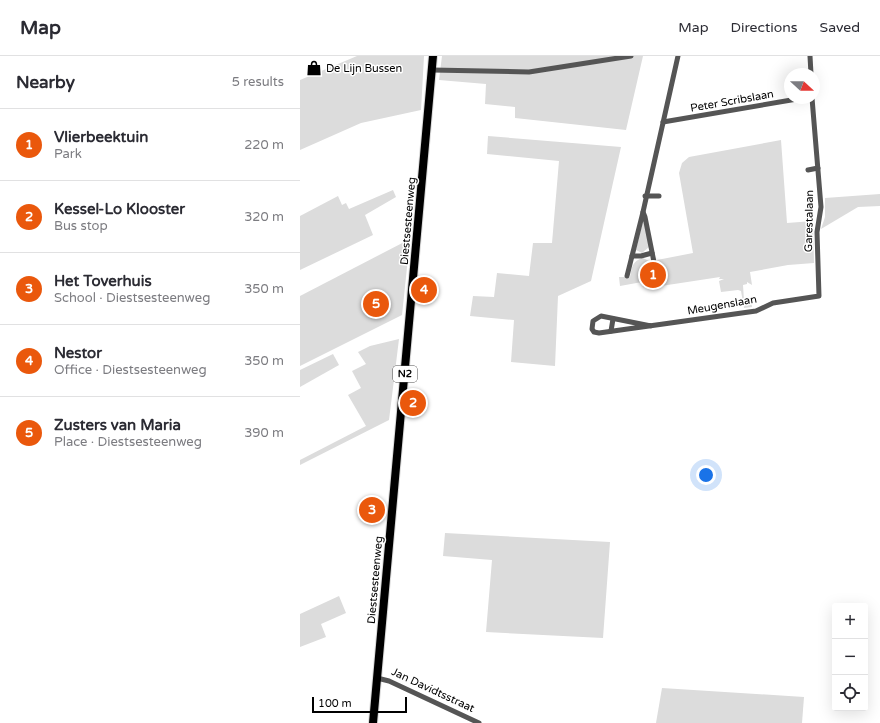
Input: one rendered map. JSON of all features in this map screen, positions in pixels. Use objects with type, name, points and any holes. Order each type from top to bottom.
[{"type":"main road","name":"Diestsesteenweg","points":[[373,723],[433,56]]},
{"type":"street","points":[[432,70],[514,73],[547,70],[569,65],[631,56]]},
{"type":"street","points":[[627,276],[678,56]]},
{"type":"street","points":[[810,56],[811,68]]},
{"type":"street","name":"Peter Scribslaan","points":[[663,122],[784,101]]},
{"type":"street","name":"Garestalaan","points":[[813,104],[821,207],[817,232],[819,296]]},
{"type":"street","points":[[808,170],[818,168]]},
{"type":"street","points":[[645,196],[659,196]]},
{"type":"street","points":[[643,212],[646,217],[654,262]]},
{"type":"street","points":[[632,256],[641,256],[652,253]]},
{"type":"street","name":"Meugenslaan","points":[[652,326],[600,317],[593,321],[592,329],[593,332],[597,333],[652,326],[756,311],[773,303],[819,296]]},
{"type":"street","points":[[611,331],[613,319]]},
{"type":"street","name":"Jan Davidtsstraat","points":[[377,678],[390,681],[479,723]]},
{"type":"shaded area","points":[[357,56],[424,56],[421,110],[361,123],[300,150],[300,80]]},
{"type":"shaded area","points":[[442,56],[643,56],[626,130],[515,118],[515,107],[485,104],[486,84],[439,80]]},
{"type":"shaded area","points":[[488,136],[621,147],[591,281],[558,296],[555,366],[511,362],[514,320],[470,316],[473,296],[494,297],[497,273],[529,276],[533,243],[552,243],[559,161],[487,154]]},
{"type":"shaded area","points":[[781,140],[787,223],[813,221],[814,263],[788,265],[750,272],[752,285],[747,282],[747,284],[743,285],[744,301],[751,300],[752,307],[744,308],[741,291],[721,292],[719,281],[724,279],[719,279],[720,277],[648,288],[643,287],[642,282],[620,286],[619,277],[630,277],[633,265],[639,259],[643,258],[653,263],[657,262],[657,260],[693,253],[679,173],[682,163],[689,157]]},
{"type":"shaded area","points":[[393,190],[396,197],[365,215],[373,235],[300,270],[300,216],[338,196],[342,205],[346,203],[349,209]]},
{"type":"shaded area","points":[[880,194],[880,206],[858,207],[821,229],[825,217],[825,198]]},
{"type":"shaded area","points":[[643,221],[649,247],[642,253],[636,250]]},
{"type":"shaded area","points":[[410,239],[402,315],[300,366],[300,296]]},
{"type":"shaded area","points":[[399,339],[389,420],[300,465],[300,460],[366,426],[348,395],[361,388],[352,371],[366,364],[358,352],[370,346]]},
{"type":"shaded area","points":[[333,354],[339,365],[300,387],[300,370]]},
{"type":"shaded area","points":[[445,533],[610,542],[603,638],[486,632],[492,560],[443,556]]},
{"type":"shaded area","points":[[339,596],[346,613],[321,624],[326,637],[300,647],[300,614]]},
{"type":"shaded area","points":[[662,688],[804,697],[802,723],[656,723]]},
{"type":"place","name":"De Lijn Bussen","points":[[314,68]]},
{"type":"place","name":"Vlierbeektuin","points":[[653,275]]},
{"type":"place","name":"Nestor","points":[[424,290]]},
{"type":"place","name":"Zusters van Maria","points":[[376,304]]},
{"type":"place","name":"Kessel-Lo Klooster","points":[[413,403]]},
{"type":"place","name":"Het Toverhuis","points":[[372,510]]}]
